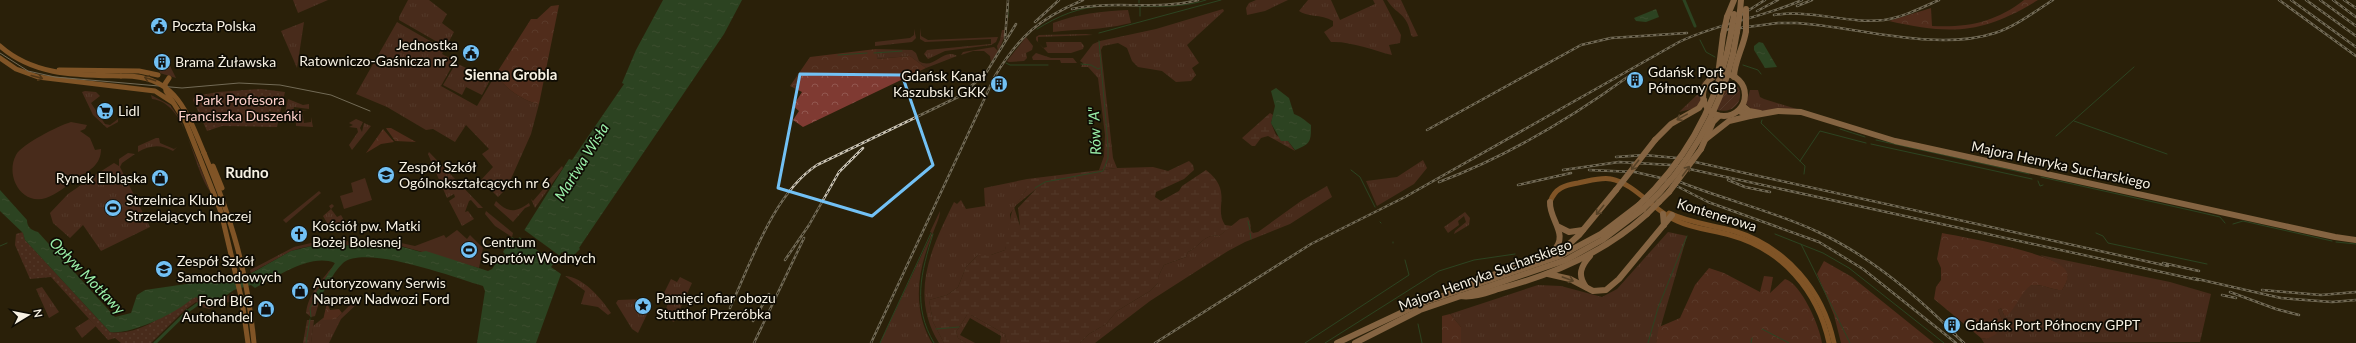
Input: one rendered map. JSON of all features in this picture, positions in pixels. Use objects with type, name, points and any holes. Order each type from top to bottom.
[{"type":"highway","name":"Majora Henryka Sucharskiego","points":[[1735,0],[1737,13]]},
{"type":"highway","name":"Majora Henryka Sucharskiego","points":[[1337,343],[1357,335],[1403,311],[1459,293],[1567,253],[1643,209],[1694,137],[1716,92],[1730,53],[1737,13],[1741,0]]},
{"type":"highway","points":[[1717,76],[1723,35],[1745,0]]},
{"type":"highway","points":[[1734,77],[1734,70],[1741,54],[1746,31],[1737,13]]},
{"type":"highway","points":[[1704,100],[1710,110],[1719,116],[1727,116],[1741,109],[1745,99],[1744,89],[1734,77],[1725,74],[1717,76],[1707,84],[1704,100],[1699,108],[1671,124],[1655,140],[1583,230],[1568,245],[1552,253],[1465,284],[1459,293],[1468,298],[1548,274],[1592,254],[1617,238],[1643,209],[1674,185],[1701,149],[1713,122],[1719,116]]},
{"type":"highway","name":"Majora Henryka Sucharskiego","points":[[1741,109],[1763,113]]},
{"type":"highway","points":[[1741,109],[1750,116]]},
{"type":"highway","name":"Majora Henryka Sucharskiego","points":[[1706,139],[1729,121],[1763,113],[1787,110],[1801,112],[1895,141],[2335,237],[2356,240]]},
{"type":"highway","points":[[1550,202],[1551,213],[1559,227],[1559,242],[1552,253]]},
{"type":"highway","points":[[1663,214],[1664,225]]},
{"type":"highway","points":[[1548,274],[1564,277],[1587,288],[1600,292],[1611,287],[1671,216]]},
{"type":"highway","points":[[1559,227],[1569,232],[1583,230]]},
{"type":"highway","points":[[1587,288],[1582,280],[1580,272],[1584,262],[1592,254]]},
{"type":"highway","name":"Majora Henryka Sucharskiego","points":[[1355,343],[1402,318],[1459,293]]},
{"type":"main road","points":[[0,46],[21,61],[51,71],[77,75],[146,78],[159,82],[168,89],[184,108],[227,210],[245,274],[254,343]]},
{"type":"main road","points":[[0,58],[24,73],[48,80],[155,91],[174,104]]},
{"type":"main road","points":[[51,71],[134,70],[158,75]]},
{"type":"main road","points":[[169,78],[165,84],[166,91],[186,123],[219,204],[240,290],[248,343]]},
{"type":"main road","points":[[213,166],[225,195],[227,210]]},
{"type":"main road","name":"Kontenerowa","points":[[1550,202],[1555,192],[1564,185],[1607,179],[1623,183],[1663,214],[1745,235],[1781,256],[1804,278],[1816,294],[1826,316],[1834,343]]},
{"type":"main road","name":"Kontenerowa","points":[[1657,209],[1684,224],[1744,239],[1764,249],[1782,261],[1799,278],[1812,298],[1823,321],[1829,343]]},
{"type":"highlighted area","points":[[800,74],[902,75],[933,165],[872,216],[778,188]]},
{"type":"green space","points":[[293,0],[328,0],[298,13]]},
{"type":"green space","points":[[408,0],[429,0],[447,14],[442,23],[454,32],[446,47],[399,20],[399,17]]},
{"type":"green space","points":[[1256,0],[1288,0],[1265,11],[1247,15],[1246,8],[1249,3]]},
{"type":"green space","points":[[1308,0],[1331,0],[1340,20],[1375,4],[1373,0],[1383,0],[1401,35],[1400,43],[1389,45],[1392,55],[1354,44],[1331,42],[1324,32],[1333,26],[1333,21],[1324,17],[1306,14],[1299,11]]},
{"type":"green space","points":[[1387,0],[1401,0],[1418,36],[1413,37],[1411,35],[1407,22]]},
{"type":"green space","points":[[2024,0],[2038,0],[2000,20],[1966,28],[1931,28],[1911,26],[1889,21],[1931,8],[1932,26],[1957,26],[1981,22],[2003,14]]},
{"type":"green space","points":[[559,5],[539,104],[533,103],[515,94],[496,74],[531,19],[537,19],[551,6]]},
{"type":"green space","points":[[1223,9],[1224,11],[1187,45],[1199,63],[1192,68],[1196,75],[1191,81],[1176,82],[1162,71],[1138,67],[1132,61],[1127,48],[1118,43],[1103,46],[1101,50],[1113,158],[1117,168],[1099,170],[1104,156],[1105,135],[1098,78],[1088,67],[1081,67],[1083,63],[1080,61],[1093,44],[1100,41],[1156,29]]},
{"type":"green space","points":[[1128,10],[1131,23],[1108,27],[1053,32],[1053,23],[1071,17],[1109,11]]},
{"type":"green space","points":[[304,22],[297,68],[281,31]]},
{"type":"green space","points":[[397,22],[444,49],[442,54],[455,61],[441,86],[477,106],[496,74],[515,94],[533,103],[539,104],[531,134],[510,181],[512,183],[498,197],[481,180],[493,167],[482,154],[489,149],[466,125],[455,142],[433,129],[426,130],[387,107],[356,94]]},
{"type":"green space","points":[[920,28],[921,36],[928,40],[998,37],[996,42],[991,45],[945,51],[928,59],[924,54],[927,50],[991,44],[991,39],[925,42],[920,39]]},
{"type":"green space","points":[[914,29],[916,38],[912,42],[875,46],[875,42],[910,38],[914,35]]},
{"type":"green space","points":[[1002,30],[1006,30],[1003,39],[998,51],[997,46]]},
{"type":"green space","points":[[1039,35],[1093,35],[1038,37],[1039,44],[1036,37]]},
{"type":"green space","points":[[1026,37],[1033,46],[1032,50],[1026,53],[1027,58],[1024,61],[1007,61]]},
{"type":"green space","points":[[1046,42],[1081,42],[1084,46],[1083,49],[1071,53],[1048,53],[1043,48],[1047,47]]},
{"type":"green space","points":[[994,47],[998,51],[991,62],[990,56],[984,51],[973,51],[961,55],[963,52]]},
{"type":"green space","points":[[876,49],[912,50],[916,53],[919,61],[924,63],[929,63],[947,54],[957,56],[926,68],[910,56],[876,59]]},
{"type":"green space","points":[[876,49],[877,59],[910,56],[926,68],[803,127],[793,120],[799,111],[793,106],[802,92],[790,86],[810,57]]},
{"type":"green space","points":[[1036,53],[1051,58],[1073,58],[1077,63],[1061,63],[1060,60],[1033,60],[1032,57]]},
{"type":"green space","points":[[165,56],[176,78],[160,73],[157,59]]},
{"type":"green space","points":[[456,63],[490,80],[482,95],[466,87],[462,95],[443,85]]},
{"type":"green space","points":[[469,75],[485,84],[480,93],[464,85]]},
{"type":"green space","points":[[1704,78],[1700,104],[1692,109],[1679,112],[1699,93]]},
{"type":"green space","points":[[1728,80],[1739,88],[1740,98],[1736,106],[1732,109],[1722,111],[1717,110]]},
{"type":"green space","name":"Park Profesora Franciszka Duszeńki","points":[[261,89],[285,92],[280,113],[269,111],[267,120],[278,122],[277,127],[222,126],[207,131],[193,100],[195,96],[218,92]]},
{"type":"green space","points":[[1750,90],[1758,90],[1760,97],[1764,99],[1800,110],[1754,111],[1746,104]]},
{"type":"green space","points":[[82,92],[96,92],[100,96],[91,103],[105,124],[110,125],[118,119],[118,122],[107,128],[93,115]]},
{"type":"green space","points":[[151,95],[170,105],[180,119],[187,136],[174,112],[164,103],[152,99]]},
{"type":"green space","points":[[288,99],[303,105],[309,104],[309,109],[294,107],[293,111],[308,110],[302,111],[304,123],[311,122],[311,117],[313,127],[296,126],[296,114],[285,113]]},
{"type":"green space","points":[[1270,113],[1273,115],[1271,123],[1276,135],[1288,141],[1295,151],[1268,136],[1261,138],[1255,146],[1252,146],[1242,138]]},
{"type":"green space","points":[[356,119],[363,122],[360,128],[362,132],[364,123],[371,126],[352,150],[349,145],[358,132],[357,128],[349,127],[353,125],[349,123]]},
{"type":"green space","points":[[71,122],[87,125],[85,129],[80,131],[90,138],[95,150],[101,149],[97,163],[90,170],[46,198],[37,199],[29,197],[23,193],[14,180],[13,163],[16,155],[25,146],[49,131]]},
{"type":"green space","points":[[386,128],[391,128],[416,142],[395,141]]},
{"type":"green space","points":[[383,129],[394,142],[381,144],[366,153]]},
{"type":"green space","points":[[159,138],[160,143],[174,149],[177,147],[173,151],[164,147],[156,146],[138,152],[138,146]]},
{"type":"green space","points":[[188,138],[210,191],[198,167]]},
{"type":"green space","points":[[429,152],[483,208],[478,208],[471,200],[469,201],[465,212],[468,211],[474,219],[462,226],[449,201],[455,197],[454,194],[447,198],[428,154]]},
{"type":"green space","points":[[128,153],[135,154],[122,163],[120,167],[150,227],[101,251],[83,225],[70,238],[53,223],[50,213],[68,194],[87,181],[90,183],[92,182],[92,177],[114,163],[119,166],[119,159]]},
{"type":"green space","points":[[1423,160],[1427,168],[1414,184],[1377,206],[1366,181],[1397,177]]},
{"type":"green space","points":[[1189,161],[1193,165],[1194,170],[1184,179],[1156,192],[1155,197],[1161,201],[1179,191],[1182,186],[1206,170],[1219,185],[1222,199],[1221,212],[1225,225],[1232,226],[1219,236],[1206,238],[1188,252],[1186,257],[1164,265],[1158,277],[1158,283],[1150,291],[1117,311],[1106,324],[1089,334],[1080,343],[1007,343],[1005,334],[971,315],[967,315],[956,332],[958,338],[966,343],[944,343],[933,322],[929,300],[947,295],[958,287],[966,267],[978,255],[991,255],[1005,250],[1014,207],[1020,226],[1018,208],[1036,189],[1015,206],[1027,189],[1027,179],[1117,168],[1153,167],[1168,171]]},
{"type":"green space","points":[[562,166],[563,168],[535,208],[531,199],[533,201],[546,186],[544,185]]},
{"type":"green space","points":[[365,178],[372,200],[344,209],[340,196],[353,192],[351,183]]},
{"type":"green space","points":[[1027,179],[1027,189],[1010,214],[1010,231],[1005,250],[991,255],[978,255],[966,267],[958,287],[947,295],[929,300],[933,322],[944,343],[939,343],[930,325],[925,307],[924,289],[931,254],[954,202],[957,204],[961,200],[966,209],[985,206],[984,188]]},
{"type":"green space","points":[[1327,186],[1332,197],[1290,224],[1245,242],[1228,251],[1150,301],[1095,343],[1080,343],[1089,334],[1106,324],[1117,311],[1150,291],[1158,283],[1158,277],[1164,265],[1186,257],[1188,252],[1206,238],[1219,236],[1240,219],[1248,217],[1251,231],[1253,233],[1258,232],[1301,201]]},
{"type":"green space","points":[[319,191],[321,193],[286,223],[283,220]]},
{"type":"green space","points":[[496,201],[508,210],[520,209],[529,203],[530,206],[525,208],[513,222],[494,205]]},
{"type":"green space","points":[[332,204],[334,206],[331,209],[329,206]]},
{"type":"green space","points":[[331,209],[337,217],[341,215],[345,222],[330,228],[323,216]]},
{"type":"green space","points":[[486,211],[513,233],[512,237],[495,226],[485,214]]},
{"type":"green space","points":[[940,211],[923,263],[919,290],[921,317],[932,343],[880,343],[932,233],[930,232]]},
{"type":"green space","points":[[1465,212],[1470,218],[1469,225],[1454,234],[1455,231],[1466,222],[1464,216],[1458,221],[1459,225],[1448,233],[1444,227]]},
{"type":"green space","points":[[457,230],[467,239],[470,235],[483,248],[479,268],[401,246],[401,243],[415,246],[444,235],[446,238]]},
{"type":"green space","points":[[23,232],[25,240],[110,332],[122,332],[144,326],[196,296],[206,304],[215,303],[233,293],[237,299],[209,309],[202,307],[196,302],[186,309],[151,343],[121,343],[115,338],[108,340],[51,277],[30,279],[15,245],[16,234]]},
{"type":"green space","points":[[1668,232],[1687,236],[1656,343],[1461,343],[1461,327],[1450,314],[1538,285],[1561,286],[1602,297],[1617,289]]},
{"type":"green space","points":[[1942,233],[2007,246],[2042,256],[2064,268],[2067,274],[2066,282],[2062,290],[2036,285],[2030,286],[2026,289],[2007,316],[2004,315],[2001,308],[1998,310],[2002,320],[1996,334],[1987,339],[1981,338],[1934,299],[1936,287],[1941,280],[1941,268],[1937,259]]},
{"type":"green space","points":[[348,241],[349,245],[329,247],[316,245],[301,248],[291,251],[251,273],[250,270],[294,247],[318,242],[322,245]]},
{"type":"green space","points":[[2040,255],[2170,282],[2211,294],[2200,342],[1984,343],[1981,338],[1987,339],[1998,330],[2002,320],[1998,310],[2001,308],[2004,315],[2007,315],[2025,289],[2029,286],[2036,285],[2062,290],[2066,283],[2066,272],[2058,264]]},
{"type":"green space","points":[[1824,261],[1852,277],[1934,343],[1841,343],[1834,315],[1817,274]]},
{"type":"green space","points":[[335,264],[314,296],[317,301],[322,292],[315,316],[311,317],[306,313],[310,299],[317,287]]},
{"type":"green space","points":[[1709,268],[1724,273],[1760,292],[1764,276],[1773,277],[1770,293],[1785,279],[1791,282],[1809,306],[1818,327],[1822,343],[1656,343],[1659,327],[1680,318],[1695,285]]},
{"type":"green space","points":[[565,276],[572,277],[585,284],[597,295],[611,313],[608,315],[598,307],[581,304],[585,291]]},
{"type":"green space","points":[[680,277],[692,283],[674,322],[655,313],[656,309],[665,312],[668,303],[661,299],[671,279],[677,282]]},
{"type":"green space","points":[[42,287],[59,312],[49,318],[36,289]]},
{"type":"green space","points":[[358,297],[359,302],[341,319],[329,343],[311,343],[313,326],[323,318],[336,319]]},
{"type":"green space","points":[[644,299],[649,302],[651,306],[638,333],[632,329],[616,303],[618,300]]},
{"type":"green space","points":[[327,303],[330,310],[339,309],[342,313],[336,319],[323,320]]},
{"type":"green space","points":[[1450,314],[1461,327],[1461,343],[1442,343],[1442,316]]},
{"type":"green space","points":[[967,315],[971,315],[1005,334],[1007,343],[1000,343],[1001,336],[970,318],[960,335],[975,343],[966,343],[958,338],[956,332]]},
{"type":"green space","points":[[89,319],[96,326],[82,338],[75,328]]},
{"type":"green space","points":[[307,320],[314,320],[311,343],[303,343]]},
{"type":"water","name":"Martwa Wisła","points":[[663,0],[742,0],[724,34],[589,233],[579,248],[580,249],[571,258],[562,252],[551,267],[561,274],[536,343],[477,343],[485,291],[483,286],[411,264],[371,257],[354,258],[343,263],[335,272],[315,303],[312,301],[314,296],[335,263],[315,261],[305,264],[283,273],[255,288],[251,285],[234,290],[215,303],[205,304],[196,297],[169,314],[148,324],[127,331],[110,332],[25,240],[23,233],[0,211],[0,190],[27,220],[30,228],[38,232],[115,317],[131,313],[137,295],[145,290],[248,275],[291,251],[316,245],[329,247],[384,242],[421,252],[426,251],[488,271],[492,269],[501,256],[503,257],[505,254],[503,252],[512,237],[516,240],[520,237],[569,159],[572,160],[624,84],[622,83],[636,50]]},
{"type":"water","points":[[1656,9],[1659,17],[1646,22],[1636,21],[1634,18]]},
{"type":"water","points":[[1759,42],[1763,43],[1777,67],[1765,68],[1754,50],[1754,46]]},
{"type":"water","points":[[1276,88],[1289,98],[1294,114],[1301,117],[1311,125],[1311,135],[1309,141],[1304,146],[1295,150],[1288,141],[1281,141],[1271,123],[1275,106],[1271,91]]},
{"type":"pier","points":[[523,229],[560,256],[555,263],[518,236]]},
{"type":"waterway","points":[[1008,0],[1008,17]]},
{"type":"waterway","points":[[1037,29],[1061,16],[1086,8],[1117,6],[1168,6],[1206,0]]},
{"type":"waterway","points":[[1099,33],[1221,0]]},
{"type":"waterway","points":[[1684,0],[1695,26]]},
{"type":"waterway","points":[[1140,6],[1140,16]]},
{"type":"waterway","points":[[1700,40],[1706,52],[1715,57]]},
{"type":"waterway","name":"Rów \"A\"","points":[[1035,188],[1045,182],[1103,171],[1108,158],[1108,146],[1099,41]]},
{"type":"waterway","points":[[874,53],[902,51]]},
{"type":"waterway","points":[[838,55],[867,53]]},
{"type":"waterway","points":[[1006,63],[1010,65],[1048,65]]},
{"type":"waterway","points":[[1081,64],[1091,65],[1098,69],[1100,68]]},
{"type":"waterway","points":[[1743,65],[1758,70],[1761,74]]},
{"type":"waterway","points":[[2056,136],[2134,67]]},
{"type":"waterway","points":[[1762,120],[1761,123],[1805,166],[1804,174]]},
{"type":"waterway","points":[[2074,121],[2167,154]]},
{"type":"waterway","points":[[1840,129],[1865,137]]},
{"type":"waterway","points":[[1800,161],[1820,131],[1866,143]]},
{"type":"waterway","points":[[1876,140],[2029,174]]},
{"type":"waterway","points":[[1871,144],[2032,179]]},
{"type":"waterway","points":[[1351,170],[1360,177],[1375,207]]},
{"type":"waterway","points":[[2041,177],[2220,217],[2225,223]]},
{"type":"waterway","points":[[2038,181],[2040,186],[2043,185]]},
{"type":"waterway","points":[[1248,221],[1250,230]]},
{"type":"waterway","points":[[2233,224],[2243,221],[2332,241]]},
{"type":"waterway","points":[[880,343],[931,233]]},
{"type":"waterway","points":[[1250,233],[1251,239]]},
{"type":"waterway","points":[[2096,233],[2103,236],[2108,243],[2207,264]]},
{"type":"waterway","points":[[933,234],[922,275],[921,302],[927,329],[934,343]]},
{"type":"waterway","points":[[1775,234],[1823,253],[1849,268],[1944,343]]},
{"type":"waterway","points":[[1648,343],[1658,308],[1687,236]]},
{"type":"waterway","points":[[2336,242],[2356,244]]},
{"type":"waterway","points":[[0,246],[7,243]]},
{"type":"waterway","points":[[1801,244],[1850,343]]},
{"type":"waterway","points":[[1325,343],[1439,271],[1474,260],[1515,254]]},
{"type":"waterway","points":[[1305,343],[1409,275],[1405,260]]},
{"type":"waterway","points":[[311,317],[310,308],[314,300]]},
{"type":"waterway","points":[[155,343],[188,311],[199,303]]},
{"type":"waterway","points":[[306,343],[310,319]]},
{"type":"waterway","points":[[1418,324],[1422,343]]},
{"type":"waterway","points":[[936,329],[959,327]]},
{"type":"waterway","points":[[1762,329],[1789,343]]},
{"type":"waterway","points":[[1751,343],[1752,338]]},
{"type":"tram line","points":[[0,53],[28,71],[55,77],[182,88],[239,83],[280,85],[331,95],[370,111]]},
{"type":"railway","points":[[1005,39],[1008,0]]},
{"type":"railway","points":[[1035,22],[1059,0]]},
{"type":"railway","points":[[871,343],[995,76],[1013,50],[1032,30],[1054,14],[1083,0]]},
{"type":"railway","points":[[1072,9],[1104,5],[1167,5],[1198,0]]},
{"type":"railway","points":[[1738,17],[1765,0]]},
{"type":"railway","points":[[1757,11],[1778,0]]},
{"type":"railway","points":[[1155,343],[1311,244],[1405,197],[1679,42],[1694,35],[1802,0]]},
{"type":"railway","points":[[1797,6],[1812,0]]},
{"type":"railway","points":[[1774,15],[1802,14],[1856,20],[1884,20],[1919,9],[1939,0]]},
{"type":"railway","points":[[1724,30],[1778,23],[1797,23],[1821,25],[1897,37],[1948,40],[1972,38],[1995,33],[2010,27],[2053,0]]},
{"type":"railway","points":[[2279,0],[2356,56]]},
{"type":"railway","points":[[2291,0],[2356,47]]},
{"type":"railway","points":[[2306,0],[2356,36]]},
{"type":"railway","points":[[2320,0],[2356,26]]},
{"type":"railway","points":[[2333,0],[2356,17]]},
{"type":"railway","points":[[2344,0],[2356,8]]},
{"type":"railway","points":[[730,308],[765,230],[776,210],[802,177],[817,165],[960,96],[986,73],[1016,24]]},
{"type":"railway","points":[[1427,130],[1581,45],[1611,38],[1687,33]]},
{"type":"railway","points":[[1439,182],[1513,149],[1584,107],[1629,76]]},
{"type":"railway","points":[[785,260],[809,225],[839,172],[863,148]]},
{"type":"railway","points":[[1616,157],[1644,155],[1677,158],[2168,266]]},
{"type":"railway","points":[[1563,170],[1619,162],[1671,165],[2198,280]]},
{"type":"railway","points":[[1589,170],[1635,172],[1661,178],[1708,202],[1819,242],[1863,269],[1956,343]]},
{"type":"railway","points":[[1518,185],[1571,173]]},
{"type":"railway","points":[[1728,180],[1745,187],[1770,192]]},
{"type":"railway","points":[[1680,182],[1784,218],[1837,241],[1892,278],[1956,335]]},
{"type":"railway","points":[[754,343],[804,238]]},
{"type":"railway","points":[[2163,263],[2199,271]]},
{"type":"railway","points":[[2193,278],[2281,298],[2332,302],[2356,300]]},
{"type":"railway","points":[[2262,290],[2321,295],[2356,292]]},
{"type":"railway","points":[[2230,292],[2276,309],[2299,315]]},
{"type":"railway","points":[[753,321],[769,294]]},
{"type":"railway","points":[[2222,295],[2236,298]]},
{"type":"railway","points":[[1953,333],[1964,343]]},
{"type":"place","name":"Poczta Polska","points":[[159,26]]},
{"type":"place","name":"Jednostka Ratowniczo-Gaśnicza nr 2","points":[[471,53]]},
{"type":"place","name":"Brama Żuławska","points":[[162,62]]},
{"type":"place","name":"Gdańsk Port Północny GPB","points":[[1635,80]]},
{"type":"place","name":"Gdańsk Kanał Kaszubski GKK","points":[[999,84]]},
{"type":"place","name":"Lidl","points":[[105,111]]},
{"type":"place","name":"Zespół Szkół Ogólnokształcących nr 6","points":[[386,175]]},
{"type":"place","name":"Rynek Elbląska","points":[[160,178]]},
{"type":"place","name":"Strzelnica Klubu Strzelających Inaczej","points":[[113,208]]},
{"type":"place","name":"Kościół pw. Matki Bożej Bolesnej","points":[[299,234]]},
{"type":"place","name":"Centrum Sportów Wodnych","points":[[469,250]]},
{"type":"place","name":"Zespół Szkół Samochodowych","points":[[164,269]]},
{"type":"place","name":"Autoryzowany Serwis Napraw Nadwozi Ford","points":[[300,291]]},
{"type":"place","name":"Pamięci ofiar obozu Stutthof Przeróbka","points":[[643,306]]},
{"type":"place","name":"Ford BIG Autohandel","points":[[266,309]]},
{"type":"place","name":"Gdańsk Port Północny GPPT","points":[[1952,325]]},
{"type":"district","name":"Sienna Grobla","points":[[511,75]]},
{"type":"district","name":"Rudno","points":[[247,173]]},
{"type":"water label","name":"Opływ Motławy","points":[[87,276]]}]
